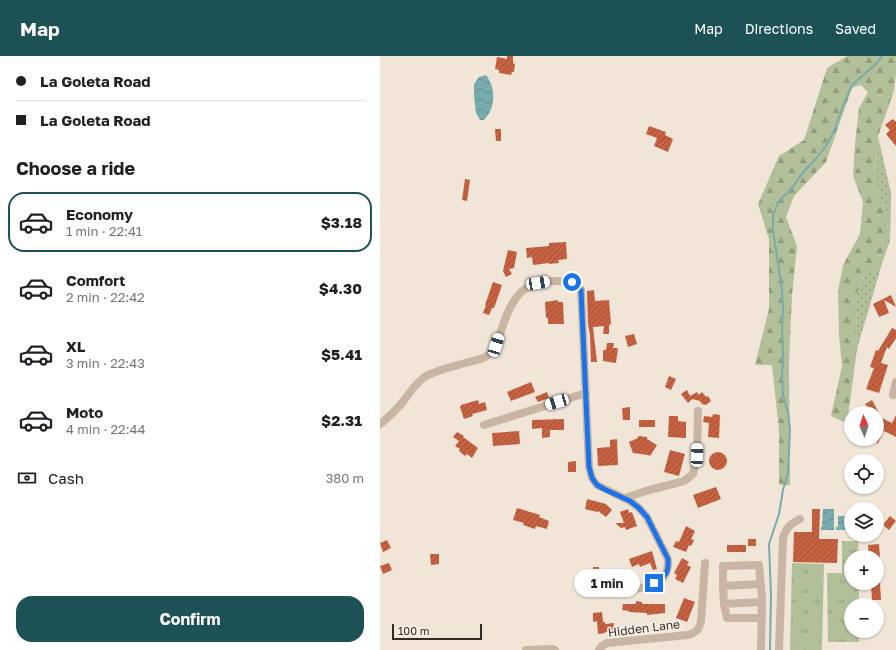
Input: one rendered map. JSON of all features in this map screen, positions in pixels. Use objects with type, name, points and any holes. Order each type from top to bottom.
[{"type":"street","points":[[380,424],[395,411],[416,384],[424,377],[484,358],[491,353],[496,345],[504,322],[515,298],[529,286],[549,281],[572,282],[578,285],[581,290],[589,467],[592,478],[597,485],[625,498],[639,508],[647,517],[668,559],[667,572],[663,578],[654,583],[631,590],[598,592]]},
{"type":"street","points":[[893,395],[896,382]]},
{"type":"street","points":[[484,424],[586,393]]},
{"type":"street","points":[[625,498],[684,481],[693,474],[697,455],[698,411]]},
{"type":"street","points":[[779,650],[783,538],[785,532],[792,523],[800,519]]},
{"type":"street","name":"Hidden Lane","points":[[599,650],[607,643],[688,635],[699,629],[702,621],[706,563]]},
{"type":"street","points":[[761,650],[762,618],[762,602],[759,565],[723,566],[724,604],[727,618],[762,618]]},
{"type":"street","points":[[723,586],[760,584]]},
{"type":"street","points":[[724,604],[762,602]]},
{"type":"street","points":[[526,650],[556,650]]},
{"type":"green space","points":[[847,56],[896,56],[894,91],[878,136],[874,186],[883,203],[890,240],[881,267],[865,274],[856,296],[857,349],[849,406],[844,406],[844,422],[831,416],[842,366],[839,335],[838,291],[843,265],[860,234],[863,202],[853,176],[859,108],[868,92],[861,85],[852,88],[826,162],[794,196],[786,217],[797,246],[792,295],[789,363],[790,485],[779,485],[779,430],[772,365],[755,365],[769,309],[769,239],[758,204],[779,156],[804,140],[827,68]]},
{"type":"green space","points":[[878,136],[891,193],[890,240],[883,203],[874,186]]},
{"type":"green space","points":[[881,267],[857,349],[856,296],[865,274]]},
{"type":"green space","points":[[842,541],[858,542],[859,550],[844,550],[844,590],[859,590],[859,598],[844,598],[844,638],[859,638],[859,642],[828,642],[827,573],[842,573]]},
{"type":"green space","points":[[792,563],[824,564],[822,650],[790,650]]},
{"type":"green space","points":[[810,568],[820,568],[820,589],[810,589]]},
{"type":"green space","points":[[794,569],[804,570],[804,591],[794,591]]},
{"type":"green space","points":[[829,578],[839,578],[839,600],[829,600]]},
{"type":"green space","points":[[846,590],[855,590],[855,598],[845,598]]},
{"type":"green space","points":[[793,602],[803,602],[803,624],[793,624]]},
{"type":"green space","points":[[809,602],[819,603],[819,624],[809,624]]},
{"type":"green space","points":[[829,614],[839,614],[838,636],[828,635]]},
{"type":"green space","points":[[793,635],[802,635],[802,650],[792,650]]},
{"type":"green space","points":[[808,637],[818,638],[818,650],[808,650]]},
{"type":"water","points":[[486,75],[492,86],[493,104],[484,120],[480,120],[476,113],[474,84],[479,77]]},
{"type":"water","points":[[823,509],[834,509],[834,530],[821,530]]},
{"type":"water","points":[[838,516],[844,516],[844,530],[836,530],[836,527],[838,527]]},
{"type":"building","points":[[507,56],[513,56],[513,63],[515,64],[514,72],[512,72],[511,75],[499,73],[499,70],[495,69],[497,57],[507,59]]},
{"type":"building","points":[[893,119],[896,122],[896,146],[886,134],[890,130],[885,125]]},
{"type":"building","points":[[649,126],[666,132],[665,135],[673,139],[668,152],[654,146],[657,138],[646,134]]},
{"type":"building","points":[[495,129],[501,129],[501,141],[496,141]]},
{"type":"building","points":[[465,179],[470,180],[467,201],[462,200]]},
{"type":"building","points":[[566,242],[567,259],[558,260],[559,263],[533,265],[532,257],[527,258],[526,248],[549,246],[549,243]]},
{"type":"building","points":[[508,250],[517,252],[514,268],[509,269],[512,274],[506,277],[503,271]]},
{"type":"building","points":[[493,282],[502,285],[494,308],[492,308],[489,315],[483,313]]},
{"type":"building","points":[[594,290],[595,301],[609,300],[611,324],[609,325],[609,334],[603,334],[604,326],[593,327],[597,362],[591,362],[587,291]]},
{"type":"building","points":[[891,295],[896,307],[884,300],[889,313],[879,317],[873,304]]},
{"type":"building","points":[[558,300],[558,302],[563,302],[564,324],[548,324],[545,302]]},
{"type":"building","points":[[892,328],[896,330],[896,338],[889,349],[887,347],[881,363],[888,365],[879,393],[866,389],[874,368],[870,367],[876,350],[878,351]]},
{"type":"building","points":[[634,334],[637,344],[628,347],[625,336]]},
{"type":"building","points":[[607,343],[614,343],[613,348],[618,348],[616,363],[603,361],[603,350],[606,350]]},
{"type":"building","points":[[669,376],[676,379],[671,390],[665,387]]},
{"type":"building","points":[[531,382],[535,392],[511,401],[507,392]]},
{"type":"building","points":[[687,390],[690,396],[697,392],[699,395],[702,392],[706,397],[708,396],[711,401],[706,405],[702,404],[700,401],[692,399],[688,403],[681,394]]},
{"type":"building","points":[[547,392],[549,398],[538,402],[535,397]]},
{"type":"building","points":[[478,400],[479,404],[485,402],[487,410],[472,414],[473,416],[464,419],[460,407],[461,405]]},
{"type":"building","points":[[872,400],[875,406],[866,406],[865,404]]},
{"type":"building","points":[[630,407],[630,420],[623,420],[622,408]]},
{"type":"building","points":[[713,414],[720,415],[719,438],[708,437],[709,423],[703,422],[704,416],[712,417]]},
{"type":"building","points":[[896,415],[896,437],[884,431],[884,419],[892,423]]},
{"type":"building","points":[[669,416],[678,416],[678,421],[686,422],[686,438],[668,437]]},
{"type":"building","points":[[564,419],[564,430],[550,430],[550,437],[542,438],[542,428],[532,429],[532,420]]},
{"type":"building","points":[[639,420],[655,420],[655,427],[639,427]]},
{"type":"building","points":[[519,431],[520,444],[493,446],[492,433]]},
{"type":"building","points":[[457,432],[478,448],[472,458],[467,454],[465,456],[459,451],[460,449],[455,446],[459,441],[453,437]]},
{"type":"building","points":[[638,436],[647,437],[647,439],[657,445],[650,456],[633,453],[629,442],[638,438]]},
{"type":"building","points":[[617,439],[618,465],[598,466],[597,448],[610,447],[610,440]]},
{"type":"building","points":[[670,450],[685,454],[679,476],[664,472]]},
{"type":"building","points":[[714,452],[722,452],[727,457],[725,468],[722,470],[714,470],[709,465],[709,457]]},
{"type":"building","points":[[576,461],[576,472],[568,472],[568,462]]},
{"type":"building","points":[[716,487],[721,499],[698,508],[693,495]]},
{"type":"building","points":[[587,499],[606,504],[612,510],[606,517],[598,511],[585,509]]},
{"type":"building","points":[[517,508],[540,515],[539,517],[549,521],[547,529],[536,526],[535,529],[523,525],[524,523],[513,520]]},
{"type":"building","points":[[628,509],[629,513],[632,512],[637,526],[626,530],[625,527],[621,528],[615,523],[624,523],[620,512]]},
{"type":"building","points":[[812,509],[820,509],[819,539],[838,539],[837,563],[793,562],[794,532],[812,532]]},
{"type":"building","points":[[890,516],[896,521],[889,530],[884,526]]},
{"type":"building","points":[[686,526],[695,531],[691,539],[694,540],[691,546],[689,545],[686,552],[673,547],[676,541],[679,542]]},
{"type":"building","points":[[748,539],[756,539],[756,546],[748,546]]},
{"type":"building","points":[[387,540],[391,548],[383,552],[380,543]]},
{"type":"building","points":[[879,544],[879,550],[868,550],[868,545]]},
{"type":"building","points":[[727,545],[746,545],[746,552],[727,552]]},
{"type":"building","points":[[652,551],[657,569],[653,570],[650,563],[640,567],[639,564],[632,567],[629,559]]},
{"type":"building","points":[[430,554],[439,554],[439,564],[431,565]]},
{"type":"building","points":[[682,558],[689,562],[687,565],[691,567],[683,583],[675,579],[677,575],[674,573]]},
{"type":"building","points":[[389,563],[392,570],[383,574],[380,566]]},
{"type":"building","points":[[593,567],[599,567],[599,570],[612,570],[612,572],[620,572],[620,579],[611,579],[611,577],[593,577]]},
{"type":"building","points":[[871,590],[880,590],[881,598],[872,598]]},
{"type":"building","points":[[684,598],[695,602],[687,622],[676,618]]},
{"type":"building","points":[[636,601],[642,602],[642,604],[665,604],[665,613],[647,615],[647,613],[622,610],[623,604],[636,604]]},
{"type":"building","points":[[602,612],[603,622],[605,622],[605,624],[614,623],[614,631],[598,634],[597,621],[593,622],[593,613]]},
{"type":"waterway","points":[[770,650],[771,595],[769,544],[779,514],[783,490],[788,473],[790,429],[788,413],[783,395],[782,290],[773,230],[773,216],[778,202],[791,189],[804,171],[826,146],[834,131],[852,85],[876,64],[882,56]]},
{"type":"route","points":[[572,282],[578,285],[581,290],[589,467],[592,478],[597,485],[630,501],[647,517],[668,559],[667,572],[663,578],[654,583]]}]
